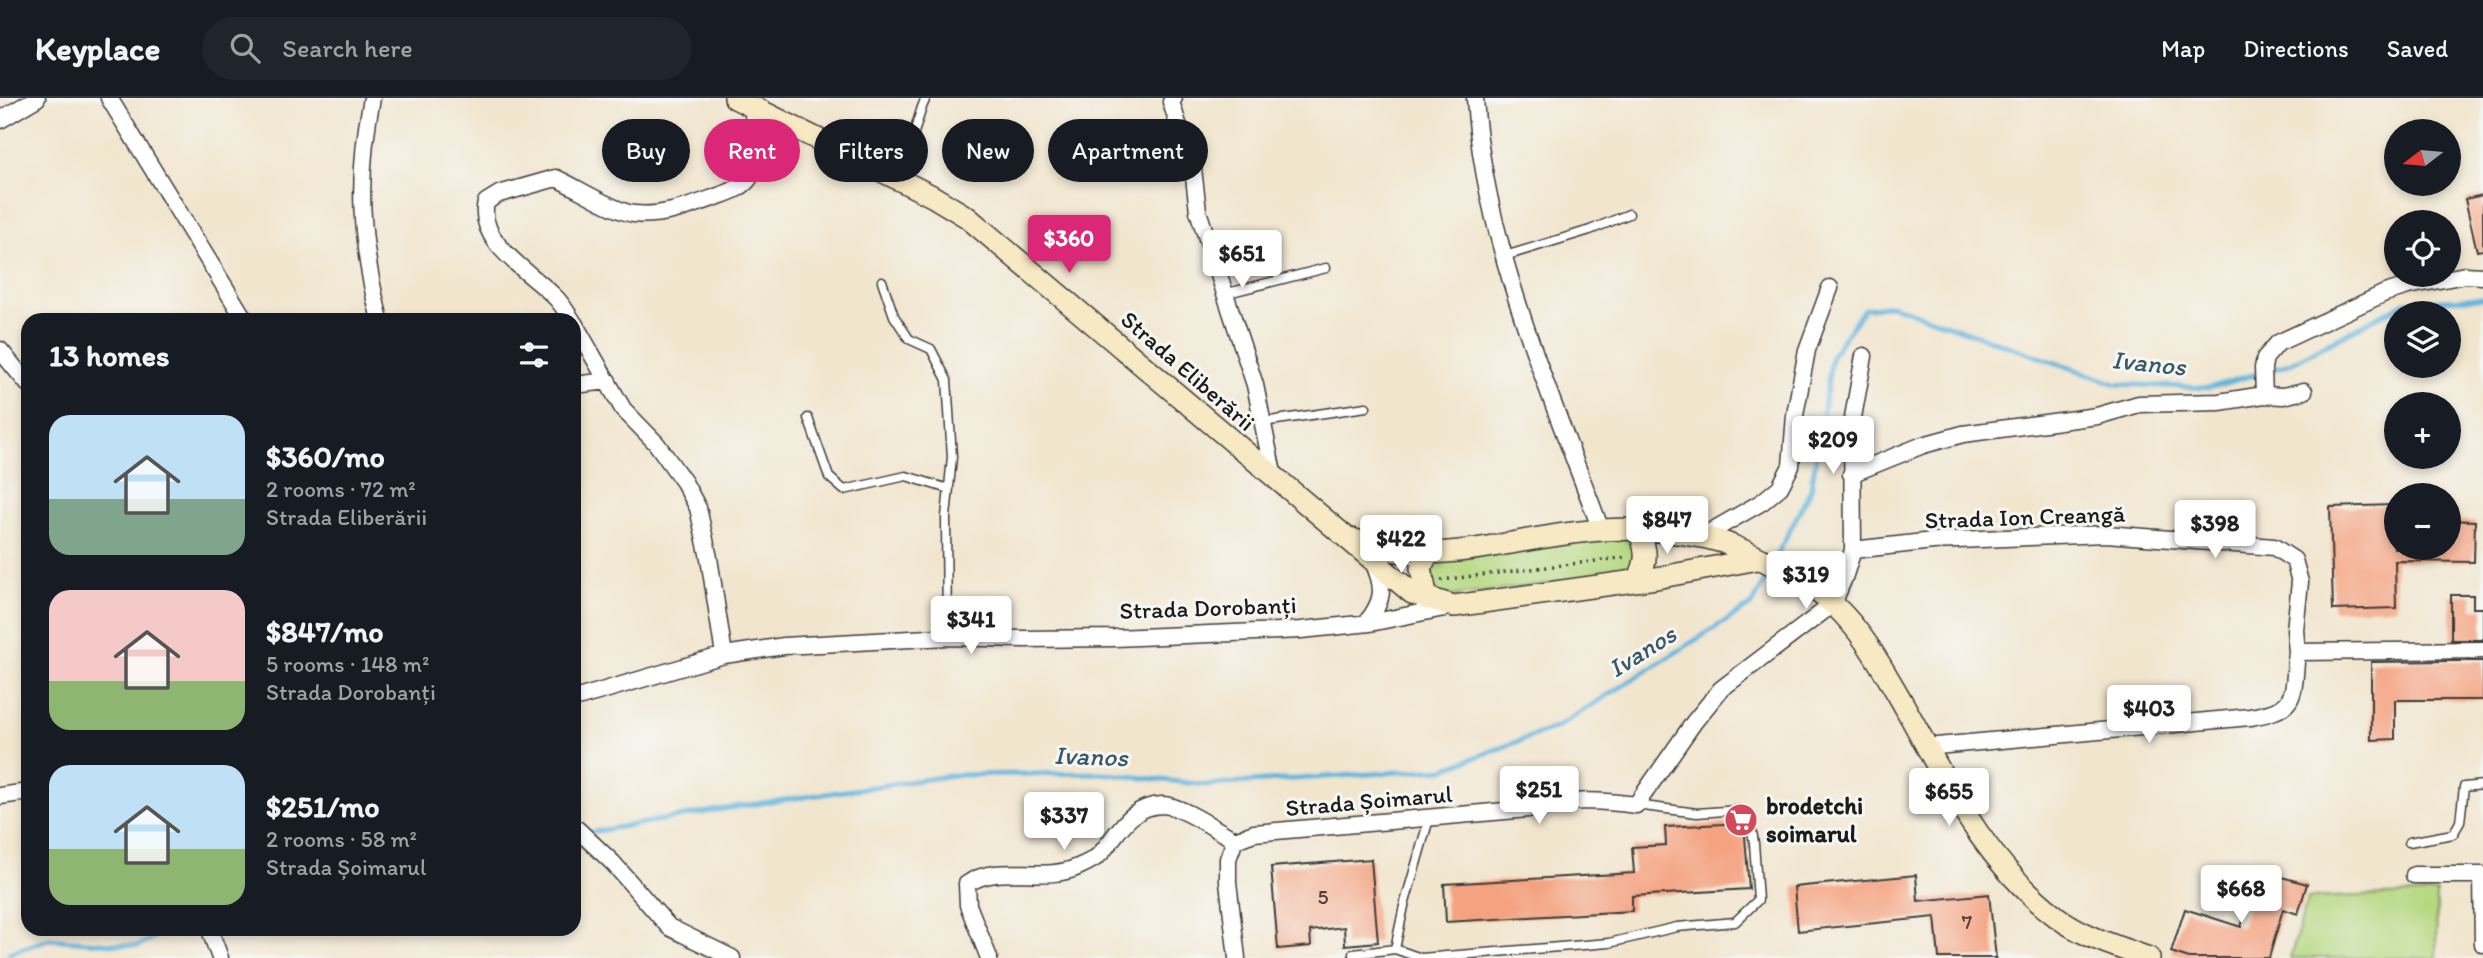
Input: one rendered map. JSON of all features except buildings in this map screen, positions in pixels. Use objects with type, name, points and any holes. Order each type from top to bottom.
[{"type":"street","points":[[0,120],[37,98]]},
{"type":"street","points":[[109,98],[241,313]]},
{"type":"street","points":[[372,98],[365,134],[361,188],[363,241],[378,313]]},
{"type":"street","name":"Strada Eliberării","points":[[1174,98],[1171,102],[1173,111],[1191,152],[1198,211],[1255,385],[1274,478]]},
{"type":"street","points":[[1475,98],[1482,156],[1504,256],[1551,397],[1601,530]]},
{"type":"street","points":[[567,313],[557,299],[516,263],[493,238],[485,227],[483,215],[486,202],[499,194],[556,178],[632,214],[659,214],[729,192],[745,184],[753,165],[744,102]]},
{"type":"street","name":"Strada Eliberării","points":[[744,102],[814,137]]},
{"type":"street","name":"Strada Eliberării","points":[[904,182],[967,217],[1412,593],[1429,590],[1454,606]]},
{"type":"street","points":[[2264,390],[2265,358],[2278,343],[2385,293],[2465,275],[2483,276]]},
{"type":"street","points":[[1703,536],[1762,502],[1780,487],[1791,466],[1795,415],[1807,349],[1830,288]]},
{"type":"street","points":[[581,335],[623,409],[656,443],[684,482],[698,509],[709,558],[724,655]]},
{"type":"street","points":[[0,350],[21,376]]},
{"type":"street","points":[[1636,805],[1694,722],[1721,689],[1833,604],[1853,550],[1852,423],[1864,356]]},
{"type":"street","points":[[581,384],[608,381]]},
{"type":"street","points":[[1851,474],[1923,445],[1964,434],[2097,416],[2139,404],[2219,402],[2264,390],[2283,397],[2304,391]]},
{"type":"street","name":"Strada Eliberării","points":[[1346,538],[1418,554],[1601,530],[1639,530],[1703,536],[1732,545],[1758,558]]},
{"type":"street","points":[[1638,580],[1647,563],[1639,530]]},
{"type":"street","name":"Strada Ion Creangă","points":[[1853,550],[1933,541],[2106,534],[2274,547],[2294,561],[2300,582],[2295,630],[2297,652],[2292,694],[2284,708],[2274,713],[2250,717],[1926,747]]},
{"type":"street","points":[[1428,552],[1421,568],[1429,590]]},
{"type":"street","points":[[1758,558],[1833,604],[1869,644],[1962,810],[1990,852],[2015,879],[2058,917],[2085,934],[2149,958]]},
{"type":"street","name":"Strada Dorobanți","points":[[581,697],[724,655],[784,646],[947,637],[1023,639],[1197,636],[1301,630],[1366,623],[1454,606],[1638,580],[1758,558]]},
{"type":"street","points":[[1366,623],[1377,610],[1382,592],[1380,577],[1373,562]]},
{"type":"street","points":[[2297,652],[2483,650]]},
{"type":"street","points":[[0,796],[21,793]]},
{"type":"street","name":"Strada Șoimarul","points":[[1235,840],[1254,833],[1429,819],[1528,809],[1563,802],[1596,800],[1636,805]]},
{"type":"street","points":[[989,958],[968,905],[967,884],[978,876],[1022,872],[1039,874],[1075,869],[1099,856],[1133,814],[1148,807],[1165,805],[1176,808],[1235,840],[1228,859],[1228,882],[1237,958]]},
{"type":"street","points":[[581,833],[614,863],[669,927],[732,958]]},
{"type":"street","points":[[2414,874],[2482,875],[2483,944]]},
{"type":"street","points":[[212,936],[220,958]]},
{"type":"lane","points":[[918,119],[926,98]]},
{"type":"lane","points":[[1504,256],[1590,230],[1629,214]]},
{"type":"lane","points":[[1224,293],[1325,268]]},
{"type":"lane","points":[[881,281],[894,316],[909,339],[931,349],[947,380],[953,457],[946,517],[947,637]]},
{"type":"lane","points":[[1262,422],[1366,407]]},
{"type":"lane","points":[[808,418],[829,477],[844,489],[906,476],[949,489]]},
{"type":"lane","points":[[2409,842],[2453,834],[2459,822],[2464,787],[2483,785]]},
{"type":"lane","points":[[1353,954],[1395,949],[1420,958],[1609,943],[1677,927],[1735,922],[1750,910],[1758,900],[1755,843],[1749,814],[1739,810],[1697,813],[1636,805]]},
{"type":"lane","points":[[1395,949],[1404,906],[1429,819]]},
{"type":"path","points":[[1429,590],[1646,554]]},
{"type":"green space","points":[[1622,536],[1633,542],[1639,550],[1631,573],[1445,597],[1433,590],[1431,568],[1439,560]]},
{"type":"green space","points":[[2437,893],[2436,958],[2290,958],[2308,898]]},
{"type":"waterway","name":"Ivanos","points":[[1775,559],[1811,489],[1832,355],[1864,309],[1892,305],[2116,384],[2209,388],[2289,364],[2406,302],[2483,298]]},
{"type":"waterway","name":"Ivanos","points":[[592,832],[741,806],[955,775],[1100,773],[1207,785],[1444,769],[1557,727],[1753,604],[1771,568]]},
{"type":"waterway","name":"Ivanos","points":[[9,953],[49,939],[138,946],[156,936]]},
{"type":"place","name":"brodetchi soimarul","points":[[1741,820]]}]
